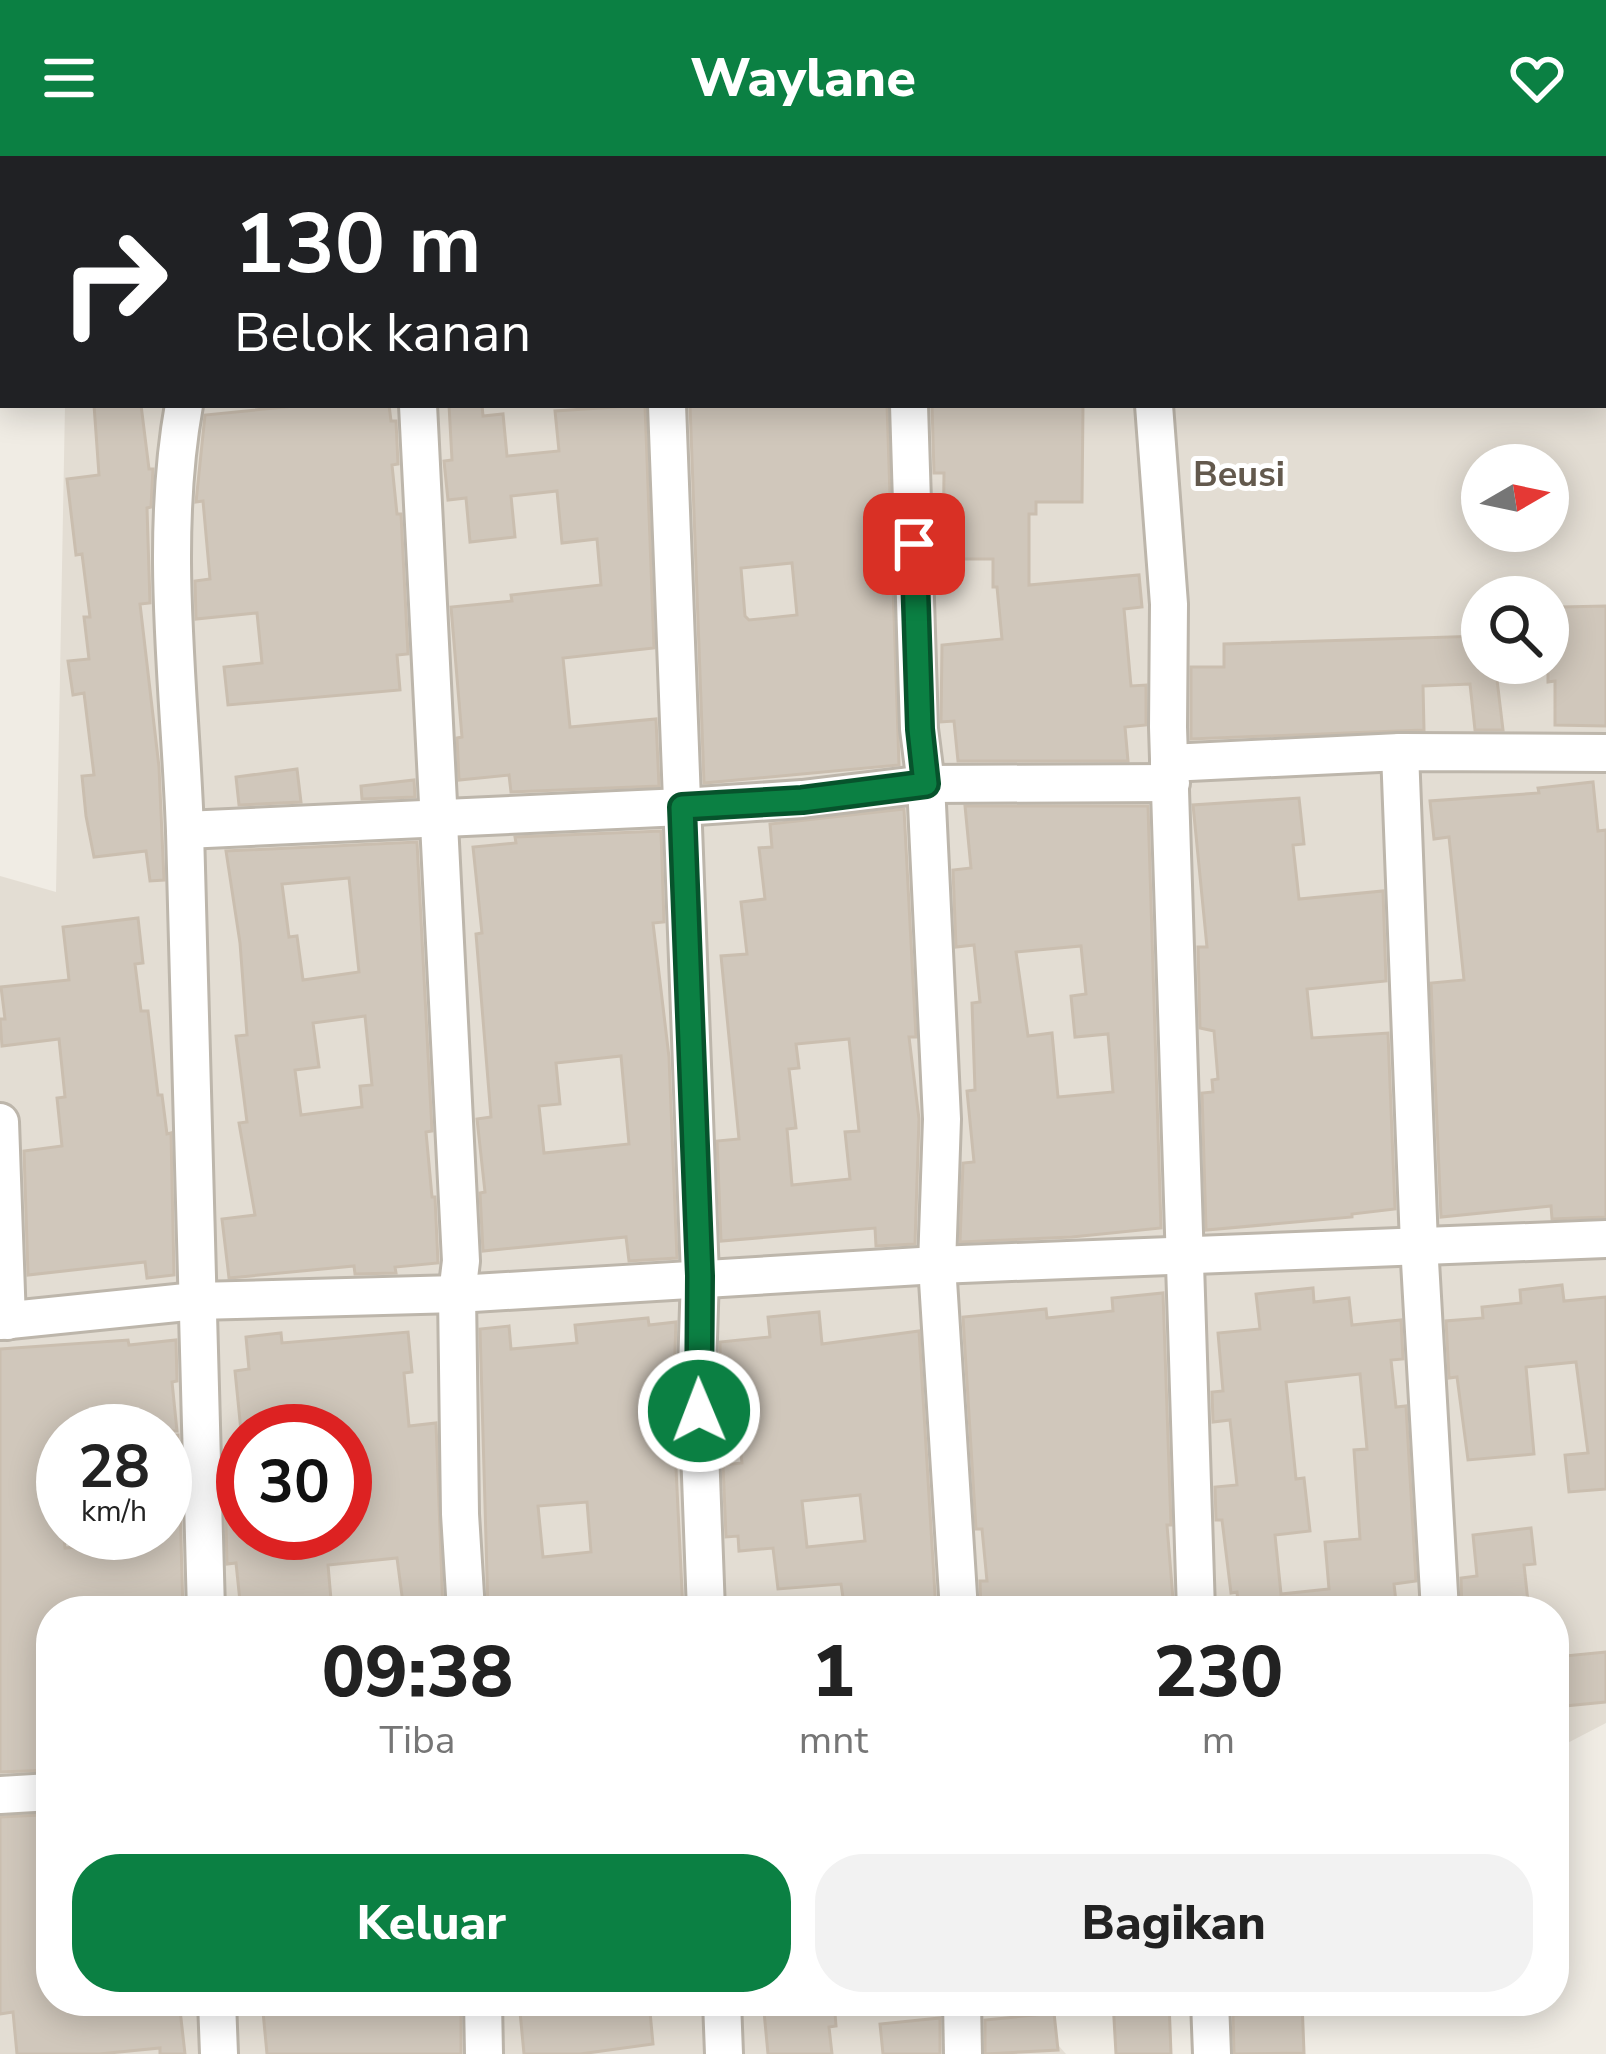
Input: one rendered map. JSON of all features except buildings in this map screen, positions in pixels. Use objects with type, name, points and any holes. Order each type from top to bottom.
[{"type":"street","points":[[183,408],[176,451],[174,579],[206,1596]]},
{"type":"street","points":[[418,408],[460,1261],[460,1514],[465,1596]]},
{"type":"street","points":[[667,408],[700,1276],[697,1369],[705,1596]]},
{"type":"street","points":[[909,408],[920,729],[942,1119],[937,1265],[958,1596]]},
{"type":"street","points":[[1154,408],[1169,604],[1195,1596]]},
{"type":"street","points":[[185,830],[802,800],[926,784],[1170,773],[1400,752],[1606,752]]},
{"type":"street","points":[[1400,752],[1418,1244],[1439,1596]]},
{"type":"street","points":[[0,1122],[4,1321],[196,1301],[457,1294],[700,1276],[1606,1239]]},
{"type":"street","points":[[0,1795],[36,1793]]},
{"type":"street","points":[[218,2016],[219,2054]]},
{"type":"street","points":[[483,2016],[484,2054]]},
{"type":"street","points":[[723,2016],[724,2054]]},
{"type":"street","points":[[962,2016],[963,2054]]},
{"type":"street","points":[[1211,2016],[1212,2054]]},
{"type":"shaded area","points":[[65,408],[1606,408],[1606,1723],[1569,1742],[1569,1596],[36,1596],[36,2016],[1032,2016],[1066,2054],[0,2054],[0,876],[56,892]]},
{"type":"district","name":"Beusi","points":[[1239,473]]},
{"type":"route","points":[[699,1411],[700,1276],[682,807],[802,800],[926,784],[914,544]]}]
